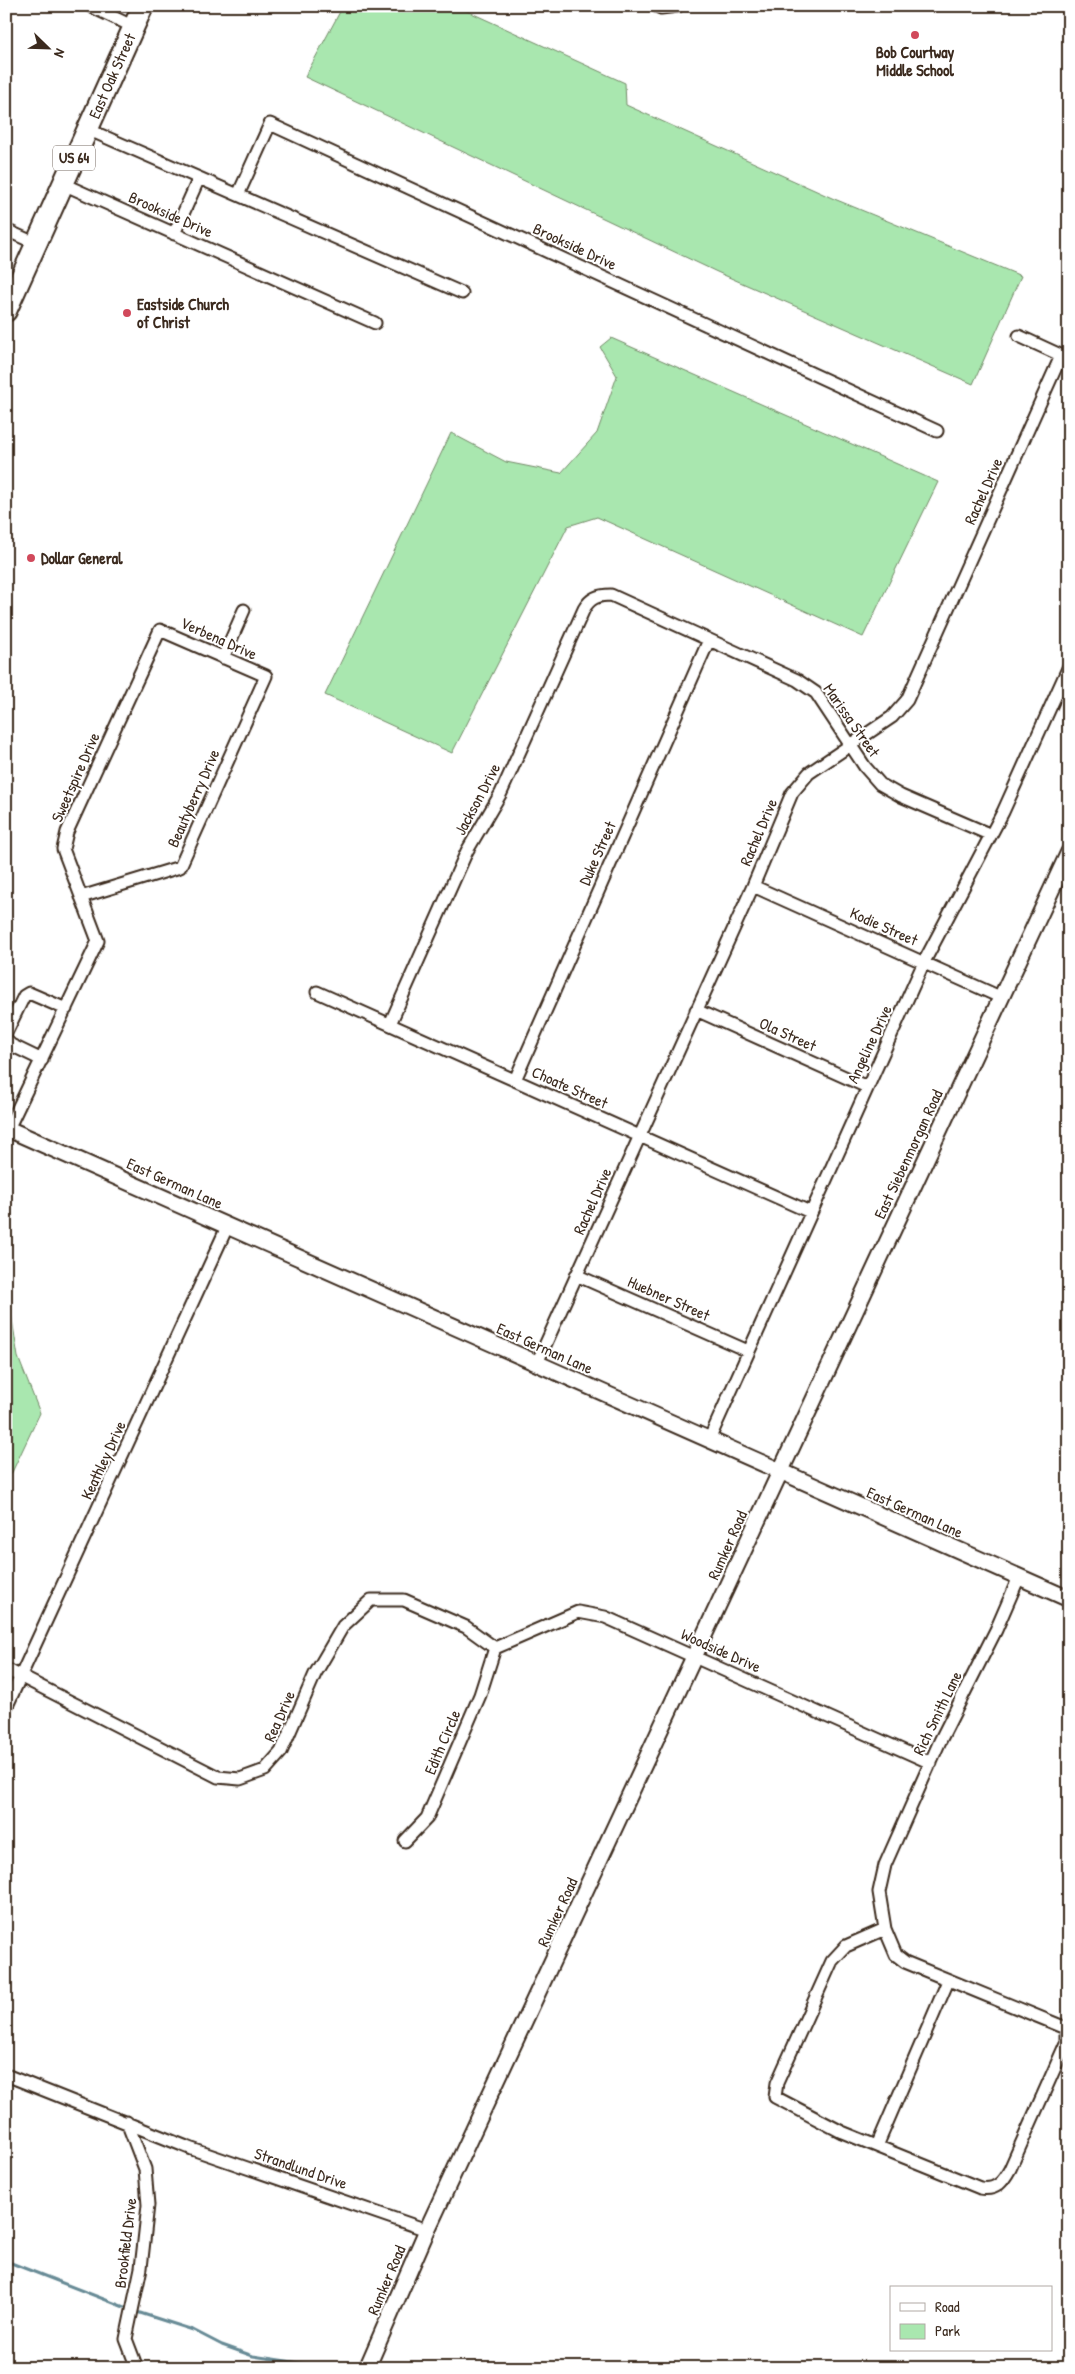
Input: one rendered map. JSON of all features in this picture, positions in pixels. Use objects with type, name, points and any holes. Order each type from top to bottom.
[{"type":"highway","name":"East Oak Street","points":[[6,311],[143,6]]},
{"type":"street","points":[[90,6],[134,27]]},
{"type":"street","points":[[656,6],[661,8],[678,6]]},
{"type":"street","name":"Brookside Drive","points":[[238,195],[270,124],[937,431]]},
{"type":"street","points":[[87,129],[462,293]]},
{"type":"street","points":[[174,234],[199,178]]},
{"type":"street","name":"Brookside Drive","points":[[63,184],[375,323]]},
{"type":"street","points":[[6,230],[37,244]]},
{"type":"street","points":[[1019,336],[1065,357]]},
{"type":"street","name":"Rachel Drive","points":[[537,1363],[753,886],[792,793],[809,773],[892,717],[907,700],[1065,357]]},
{"type":"street","name":"Marissa Street","points":[[600,595],[611,595],[797,680],[816,693],[852,744],[865,767],[880,784],[901,796],[991,835]]},
{"type":"street","name":"Jackson Drive","points":[[390,1024],[467,851],[502,793],[584,609],[588,601],[600,595]]},
{"type":"street","points":[[222,658],[244,610]]},
{"type":"street","name":"Verbena Drive","points":[[160,630],[266,676]]},
{"type":"street","name":"Sweetspire Drive","points":[[66,1009],[98,941],[63,849],[67,832],[160,630]]},
{"type":"street","name":"Duke Street","points":[[515,1080],[709,640]]},
{"type":"street","name":"Angeline Drive","points":[[709,1440],[924,962],[991,835],[1069,666]]},
{"type":"street","name":"Beautyberry Drive","points":[[81,897],[180,867],[266,676]]},
{"type":"street","name":"East Siebenmorgan Road","points":[[779,1472],[1069,852]]},
{"type":"street","name":"Kodie Street","points":[[753,886],[1000,997]]},
{"type":"street","name":"Choate Street","points":[[317,992],[810,1212]]},
{"type":"street","points":[[6,1033],[24,996],[29,993],[66,1009],[7,1129]]},
{"type":"street","name":"Ola Street","points":[[696,1010],[867,1087]]},
{"type":"street","points":[[6,1040],[11,1045],[42,1060]]},
{"type":"street","name":"East German Lane","points":[[7,1129],[1069,1599]]},
{"type":"street","name":"Keathley Drive","points":[[6,1708],[228,1226]]},
{"type":"street","name":"Huebner Street","points":[[576,1275],[748,1351]]},
{"type":"street","name":"Rumker Road","points":[[367,2368],[427,2230],[696,1657],[779,1472]]},
{"type":"street","name":"Rich Smith Lane","points":[[1019,1577],[996,1630],[931,1763],[885,1865],[879,1892],[885,1928],[896,1955],[905,1962],[948,1981],[1067,2027]]},
{"type":"street","name":"Rea Drive","points":[[6,1669],[218,1778],[240,1779],[265,1770],[281,1752],[315,1674],[344,1626],[371,1600],[404,1600],[466,1627],[495,1648]]},
{"type":"street","name":"Woodside Drive","points":[[495,1648],[578,1612],[605,1617],[931,1763]]},
{"type":"street","name":"Edith Circle","points":[[405,1841],[427,1818],[480,1695],[495,1648]]},
{"type":"street","points":[[885,1928],[846,1946],[832,1961],[777,2082],[775,2097],[834,2128],[989,2190],[1002,2182],[1066,2043],[1067,2027]]},
{"type":"street","points":[[877,2146],[948,1981]]},
{"type":"street","points":[[6,2075],[127,2122]]},
{"type":"street","name":"Strandlund Drive","points":[[127,2122],[192,2149],[427,2230]]},
{"type":"street","name":"Brookfield Drive","points":[[127,2122],[145,2169],[148,2205],[141,2268],[126,2339],[137,2368]]},
{"type":"green space","points":[[343,6],[456,6],[625,83],[626,105],[832,198],[1021,276],[973,384],[717,272],[305,77]]},
{"type":"green space","points":[[611,338],[938,482],[863,637],[597,517],[568,526],[452,753],[325,695],[451,433],[506,462],[561,473],[597,433],[617,376],[600,347]]},
{"type":"green space","points":[[8,1294],[18,1357],[40,1413],[6,1485]]},
{"type":"waterway","points":[[6,2261],[124,2307]]},
{"type":"waterway","points":[[137,2312],[193,2330],[222,2345],[253,2356],[333,2368]]},
{"type":"place","name":"Bob Courtway Middle School","points":[[915,35]]},
{"type":"place","name":"Eastside Church of Christ","points":[[127,313]]},
{"type":"place","name":"Dollar General","points":[[31,558]]}]
